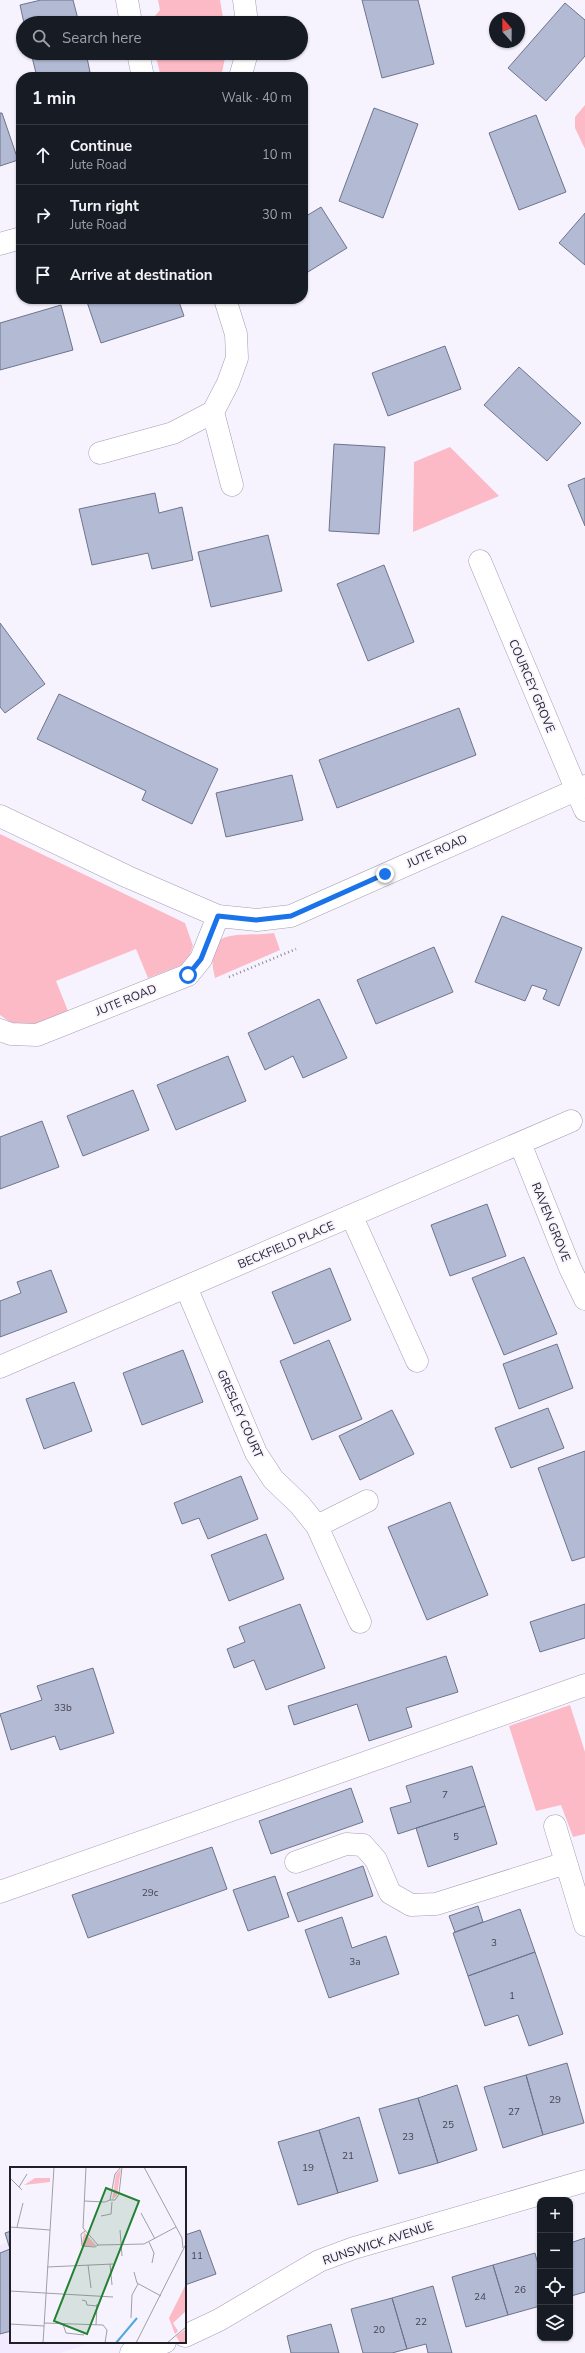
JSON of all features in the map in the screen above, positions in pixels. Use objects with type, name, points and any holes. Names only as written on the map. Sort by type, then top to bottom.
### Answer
[{"type":"street","points":[[127,0],[130,16]]},
{"type":"street","points":[[244,0],[246,16]]},
{"type":"street","points":[[139,60],[142,72]]},
{"type":"street","points":[[241,72],[244,60]]},
{"type":"street","points":[[0,244],[16,239]]},
{"type":"street","points":[[100,453],[173,433],[213,412],[228,383],[237,358],[236,334],[227,304]]},
{"type":"street","points":[[213,412],[232,485]]},
{"type":"street","name":"COURCEY GROVE","points":[[480,561],[580,788],[585,810]]},
{"type":"street","name":"JUTE ROAD","points":[[0,816],[128,877],[218,916],[256,920],[291,916],[580,788]]},
{"type":"street","name":"JUTE ROAD","points":[[0,1030],[11,1034],[37,1035],[188,975],[201,959],[218,916]]},
{"type":"street","name":"BECKFIELD PLACE","points":[[0,1367],[352,1217],[571,1121]]},
{"type":"street","name":"RAVEN GROVE","points":[[520,1143],[570,1268],[585,1299]]},
{"type":"street","points":[[352,1217],[417,1361]]},
{"type":"street","name":"GRESLEY COURT","points":[[186,1287],[256,1454],[273,1480],[300,1505],[317,1526],[360,1622]]},
{"type":"street","points":[[317,1526],[367,1501]]},
{"type":"street","points":[[0,1892],[585,1685]]},
{"type":"street","points":[[554,1826],[585,1925]]},
{"type":"street","points":[[296,1862],[346,1844],[363,1845],[376,1860],[390,1893],[411,1905],[436,1904],[566,1863]]},
{"type":"street","name":"RUNSWICK AVENUE","points":[[186,2336],[219,2320],[319,2261],[585,2181]]},
{"type":"street","points":[[131,2353],[160,2347]]},
{"type":"path","points":[[188,975],[210,985],[302,947]]},
{"type":"shaded area","points":[[158,0],[220,0],[223,16],[155,16],[160,10]]},
{"type":"shaded area","points":[[157,60],[225,60],[222,72],[160,72]]},
{"type":"shaded area","points":[[585,105],[585,149],[575,128],[575,117]]},
{"type":"shaded area","points":[[450,447],[499,496],[413,532],[414,462]]},
{"type":"shaded area","points":[[0,834],[185,923],[193,946],[187,963],[148,978],[136,949],[56,981],[68,1011],[44,1022],[24,1027],[7,1020],[0,1015]]},
{"type":"shaded area","points":[[274,933],[280,950],[215,978],[212,961],[214,949],[218,941],[226,937],[236,935]]},
{"type":"shaded area","points":[[570,1705],[585,1752],[585,1834],[573,1837],[561,1805],[536,1811],[509,1726]]},
{"type":"shaded area","points":[[10,2241],[10,2343],[91,2343],[61,2353],[0,2353],[0,2245]]},
{"type":"building","points":[[41,0],[73,0],[77,16],[22,16],[20,5]]},
{"type":"building","points":[[362,0],[418,0],[434,64],[382,78]]},
{"type":"building","points":[[565,3],[585,20],[585,56],[546,101],[508,68]]},
{"type":"building","points":[[33,60],[87,60],[90,72],[36,72]]},
{"type":"building","points":[[374,108],[418,124],[383,218],[339,201]]},
{"type":"building","points":[[0,113],[2,113],[16,154],[16,161],[0,166]]},
{"type":"building","points":[[536,115],[566,192],[519,210],[489,133]]},
{"type":"building","points":[[321,207],[347,248],[308,272],[308,215]]},
{"type":"building","points":[[585,213],[585,265],[559,243]]},
{"type":"building","points":[[88,304],[180,304],[184,316],[101,343]]},
{"type":"building","points":[[61,305],[73,350],[0,370],[0,323]]},
{"type":"building","points":[[445,346],[461,389],[388,416],[372,373]]},
{"type":"building","points":[[519,367],[581,423],[547,461],[484,405]]},
{"type":"building","points":[[334,444],[385,447],[379,534],[329,531]]},
{"type":"building","points":[[585,478],[585,526],[568,485]]},
{"type":"building","points":[[155,493],[159,513],[182,507],[193,560],[152,569],[148,553],[92,565],[79,509]]},
{"type":"building","points":[[268,535],[282,591],[211,607],[198,552]]},
{"type":"building","points":[[384,565],[414,642],[368,661],[337,584]]},
{"type":"building","points":[[0,623],[45,684],[5,713],[0,707]]},
{"type":"building","points":[[59,694],[218,769],[192,824],[142,800],[146,791],[37,739]]},
{"type":"building","points":[[459,708],[476,755],[337,808],[319,760]]},
{"type":"building","points":[[292,775],[303,820],[226,837],[216,793]]},
{"type":"building","points":[[502,916],[582,948],[559,1006],[543,999],[547,990],[532,985],[525,1001],[475,982]]},
{"type":"building","points":[[434,947],[453,992],[376,1024],[357,980]]},
{"type":"building","points":[[319,999],[347,1058],[303,1078],[293,1056],[265,1070],[248,1033]]},
{"type":"building","points":[[228,1056],[246,1101],[176,1130],[157,1085]]},
{"type":"building","points":[[133,1090],[149,1130],[83,1156],[67,1116]]},
{"type":"building","points":[[42,1121],[59,1167],[0,1189],[0,1137]]},
{"type":"building","points":[[487,1204],[506,1256],[450,1276],[431,1225]]},
{"type":"building","points":[[524,1257],[557,1334],[504,1355],[472,1278]]},
{"type":"building","points":[[330,1268],[351,1320],[294,1344],[272,1292]]},
{"type":"building","points":[[51,1270],[67,1312],[0,1337],[0,1301],[21,1293],[17,1282]]},
{"type":"building","points":[[329,1340],[362,1419],[312,1440],[280,1361]]},
{"type":"building","points":[[557,1344],[573,1388],[519,1409],[503,1364]]},
{"type":"building","points":[[183,1350],[203,1402],[142,1425],[123,1373]]},
{"type":"building","points":[[74,1382],[92,1431],[44,1449],[26,1399]]},
{"type":"building","points":[[548,1408],[564,1448],[511,1468],[495,1428]]},
{"type":"building","points":[[392,1410],[414,1454],[360,1480],[339,1436]]},
{"type":"building","points":[[585,1451],[585,1557],[572,1561],[538,1468]]},
{"type":"building","points":[[241,1476],[258,1519],[208,1539],[199,1518],[182,1524],[174,1503]]},
{"type":"building","points":[[450,1502],[488,1595],[427,1620],[388,1527]]},
{"type":"building","points":[[266,1534],[284,1579],[229,1601],[211,1555]]},
{"type":"building","points":[[300,1604],[325,1668],[266,1690],[254,1660],[234,1668],[227,1649],[245,1642],[239,1627]]},
{"type":"building","points":[[585,1604],[585,1638],[540,1652],[530,1622]]},
{"type":"building","points":[[446,1656],[458,1692],[406,1708],[412,1727],[369,1741],[357,1704],[294,1725],[288,1706]]},
{"type":"building","points":[[93,1668],[114,1733],[60,1750],[55,1736],[11,1750],[0,1714],[42,1700],[37,1686]]},
{"type":"building","points":[[472,1766],[485,1806],[398,1834],[390,1808],[411,1802],[406,1786]]},
{"type":"building","points":[[351,1788],[363,1822],[271,1854],[259,1821]]},
{"type":"building","points":[[485,1806],[497,1844],[428,1867],[416,1828]]},
{"type":"building","points":[[212,1847],[227,1889],[88,1938],[72,1895]]},
{"type":"building","points":[[363,1866],[373,1896],[298,1922],[287,1893]]},
{"type":"building","points":[[275,1876],[289,1917],[248,1931],[233,1890]]},
{"type":"building","points":[[478,1906],[483,1922],[455,1932],[449,1916]]},
{"type":"building","points":[[520,1909],[535,1952],[468,1976],[453,1933]]},
{"type":"building","points":[[342,1917],[352,1948],[386,1936],[399,1974],[329,1998],[305,1930]]},
{"type":"building","points":[[535,1952],[563,2034],[529,2046],[518,2015],[485,2026],[468,1976]]},
{"type":"building","points":[[567,2063],[584,2123],[543,2135],[526,2075]]},
{"type":"building","points":[[526,2075],[543,2135],[503,2148],[484,2087]]},
{"type":"building","points":[[457,2085],[477,2150],[438,2163],[418,2098]]},
{"type":"building","points":[[418,2098],[438,2163],[399,2174],[379,2109]]},
{"type":"building","points":[[359,2117],[378,2181],[338,2193],[319,2130]]},
{"type":"building","points":[[319,2130],[338,2193],[298,2205],[278,2142]]},
{"type":"building","points":[[200,2230],[216,2274],[186,2285],[186,2235]]},
{"type":"building","points":[[10,2231],[10,2249],[5,2233]]},
{"type":"building","points":[[585,2238],[585,2292],[573,2295],[573,2269],[573,2242]]},
{"type":"building","points":[[10,2249],[10,2331],[0,2334],[0,2253]]},
{"type":"building","points":[[535,2253],[537,2261],[537,2307],[508,2315],[493,2265]]},
{"type":"building","points":[[493,2265],[508,2315],[466,2327],[452,2277]]},
{"type":"building","points":[[433,2286],[452,2353],[428,2353],[426,2344],[407,2349],[392,2298]]},
{"type":"building","points":[[392,2298],[407,2349],[392,2353],[363,2353],[351,2309]]},
{"type":"building","points":[[331,2324],[339,2353],[291,2353],[287,2336]]},
{"type":"route","points":[[188,975],[201,959],[218,916],[256,920],[291,916],[385,874]]}]
